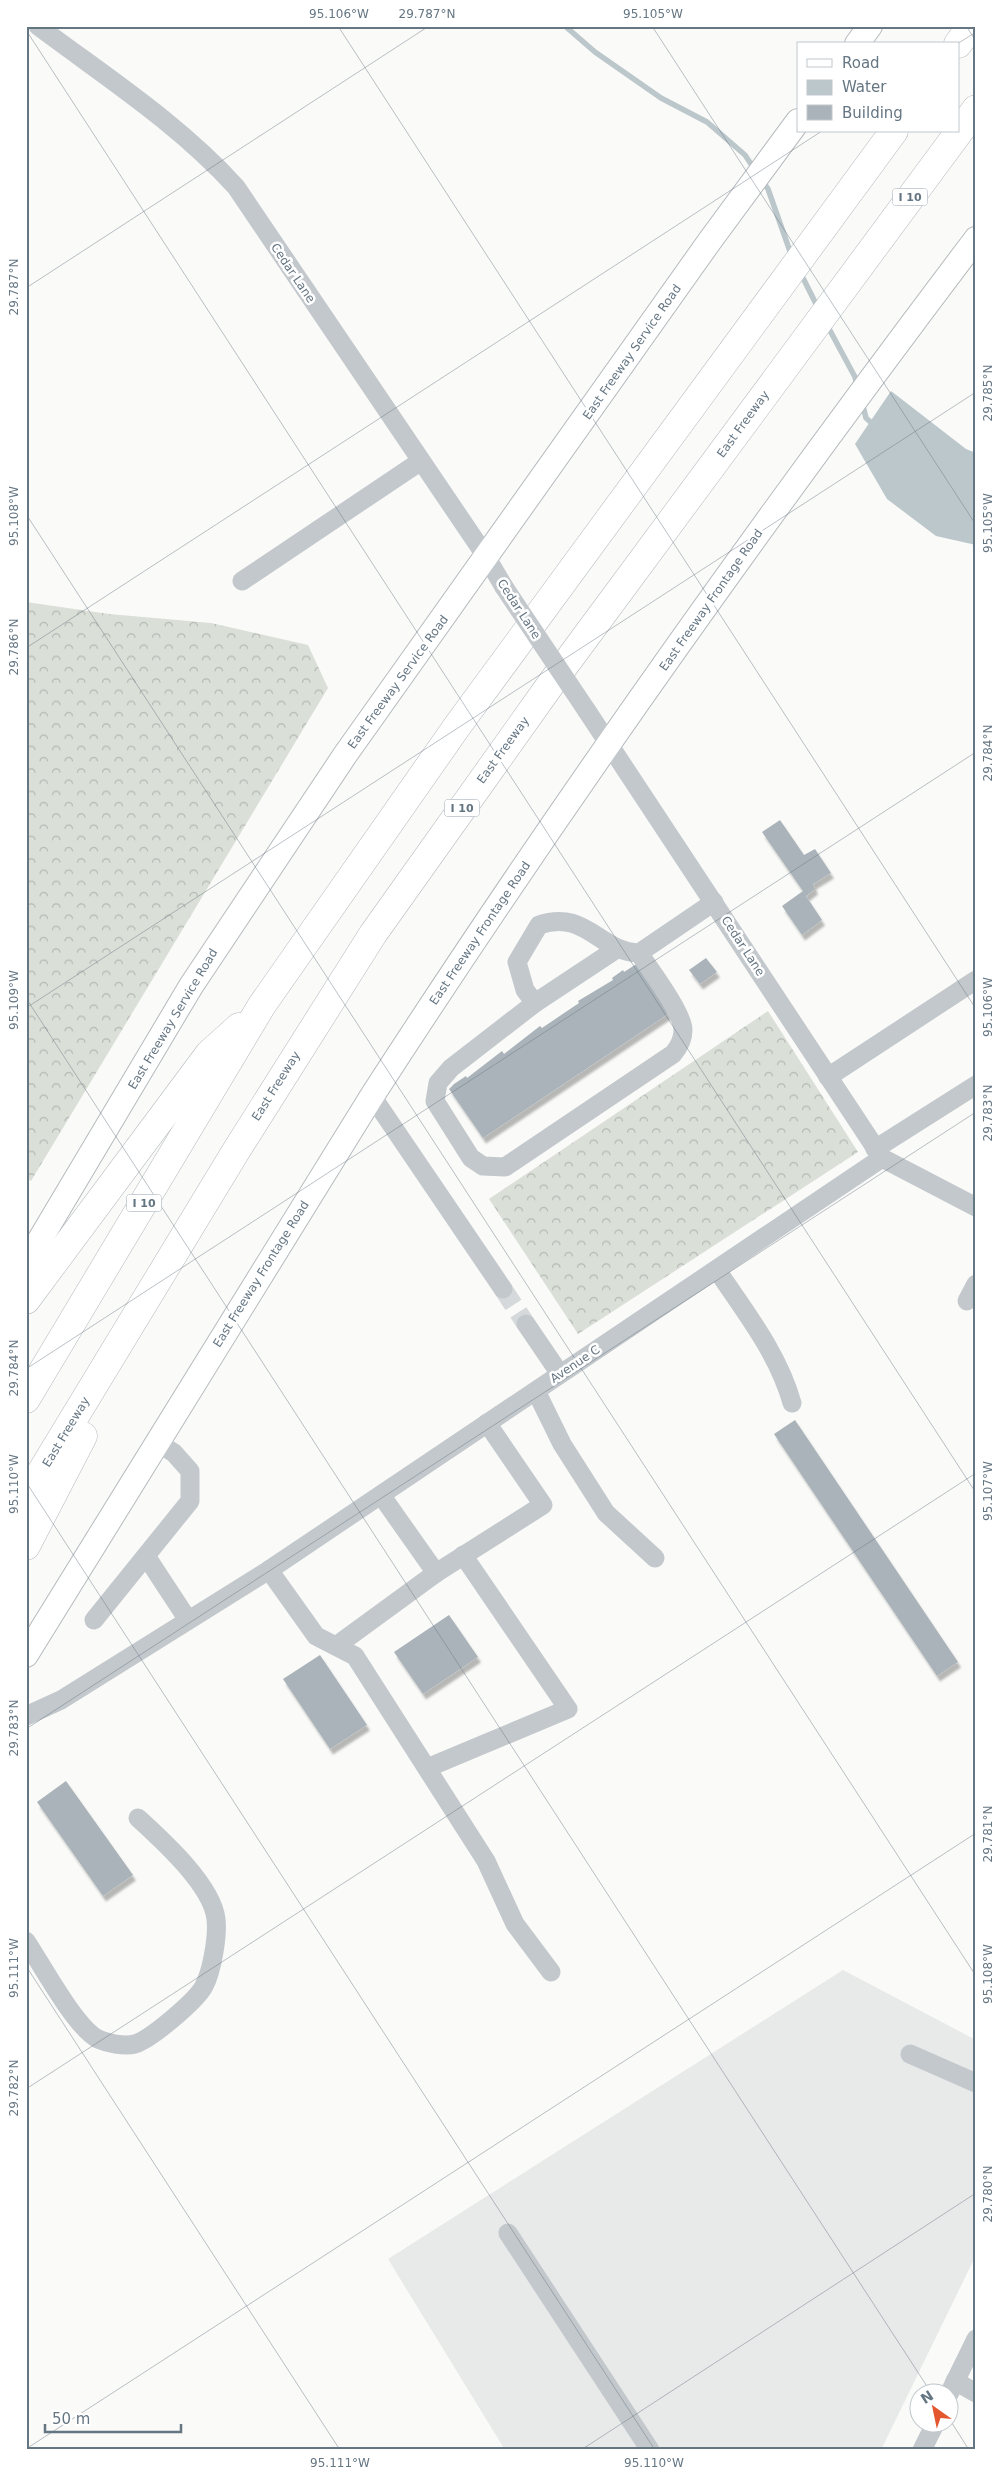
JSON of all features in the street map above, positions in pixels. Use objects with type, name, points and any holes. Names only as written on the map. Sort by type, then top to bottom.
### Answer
[{"type":"highway","points":[[959,42],[971,26]]},
{"type":"highway","name":"East Freeway","points":[[960,130],[976,109]]},
{"type":"highway","name":"I 10","points":[[26,1399],[262,1005],[458,725],[893,132]]},
{"type":"highway","name":"East Freeway","points":[[26,1497],[306,1038],[374,934],[547,689],[780,371],[959,132]]},
{"type":"highway","points":[[26,1300],[209,1054],[262,1005]]},
{"type":"highway","points":[[26,1546],[169,1262]]},
{"type":"main road","points":[[858,42],[870,26]]},
{"type":"main road","name":"East Freeway Service Road","points":[[26,1263],[190,986],[345,755],[487,558],[709,242],[796,124]]},
{"type":"main road","name":"East Freeway Frontage Road","points":[[26,1656],[157,1442],[424,1015],[609,744],[824,442],[976,240]]},
{"type":"street","name":"Cedar Lane","points":[[38,26],[177,131],[214,162],[236,187],[487,558],[504,588],[714,902],[878,1154],[976,1207]]},
{"type":"street","points":[[242,581],[422,461]]},
{"type":"street","points":[[535,1003],[525,990],[517,962],[539,925],[555,919],[578,924],[626,953],[639,953],[714,902]]},
{"type":"street","points":[[618,948],[535,1003],[451,1068],[438,1083],[435,1101],[471,1158],[484,1166],[505,1167],[673,1054],[680,1045],[683,1028],[675,1008],[639,953]]},
{"type":"street","points":[[828,1078],[976,980]]},
{"type":"street","name":"Avenue C","points":[[26,1716],[61,1700],[269,1570],[716,1270],[976,1085]]},
{"type":"street","points":[[372,1096],[503,1289]]},
{"type":"street","points":[[716,1270],[768,1347],[785,1380],[792,1403]]},
{"type":"street","points":[[526,1324],[560,1374]]},
{"type":"street","points":[[536,1391],[562,1444],[606,1513],[655,1558]]},
{"type":"street","points":[[336,1646],[436,1572],[543,1505],[487,1424]]},
{"type":"street","points":[[94,1620],[190,1501],[190,1471],[174,1453],[157,1442]]},
{"type":"street","points":[[381,1495],[436,1572]]},
{"type":"street","points":[[427,1768],[568,1709],[463,1555]]},
{"type":"street","points":[[146,1556],[188,1620]]},
{"type":"street","points":[[269,1570],[316,1636],[355,1656],[486,1861],[515,1924],[551,1972]]},
{"type":"street","points":[[26,1942],[78,2023],[97,2038],[118,2045],[135,2044],[186,2008],[204,1986],[215,1945],[216,1919],[211,1901],[182,1861],[138,1818]]},
{"type":"street","points":[[910,2054],[976,2083]]},
{"type":"street","points":[[508,2233],[650,2450]]},
{"type":"street","points":[[954,2384],[976,2339]]},
{"type":"street","points":[[960,2389],[976,2393]]},
{"type":"street","points":[[922,2450],[930,2434]]},
{"type":"shaded area","points":[[843,1970],[976,2040],[976,2255],[913,2384],[910,2384],[910,2390],[881,2450],[505,2450],[388,2259]]},
{"type":"green space","points":[[26,602],[109,614],[211,623],[308,645],[328,688],[31,1181],[26,1178]]},
{"type":"green space","points":[[768,1011],[858,1152],[578,1334],[489,1199]]},
{"type":"water","points":[[891,391],[966,449],[976,453],[976,545],[936,536],[887,499],[855,444]]},
{"type":"building","points":[[780,820],[804,855],[815,849],[831,873],[813,884],[815,889],[806,896],[822,920],[802,935],[782,906],[803,891],[762,832]]},
{"type":"building","points":[[706,958],[717,972],[700,984],[689,970]]},
{"type":"building","points":[[638,963],[671,1012],[483,1138],[449,1089],[466,1076],[467,1078],[502,1051],[504,1054],[540,1026],[542,1028],[579,1003],[578,1001],[613,980],[612,978],[623,970],[624,972]]},
{"type":"building","points":[[795,1420],[958,1662],[937,1676],[774,1434]]},
{"type":"building","points":[[449,1615],[478,1657],[423,1694],[394,1652]]},
{"type":"building","points":[[320,1655],[367,1725],[330,1749],[283,1679]]},
{"type":"building","points":[[66,1781],[133,1875],[103,1896],[37,1802]]},
{"type":"waterway","points":[[565,26],[595,52],[661,98],[707,122],[745,155],[755,170]]},
{"type":"waterway","points":[[762,180],[768,189],[792,257]]},
{"type":"waterway","points":[[800,272],[818,308]]},
{"type":"waterway","points":[[827,325],[855,377],[857,386]]},
{"type":"waterway","points":[[862,402],[866,418],[875,426]]},
{"type":"tunnel","points":[[503,1289],[526,1324]]}]
